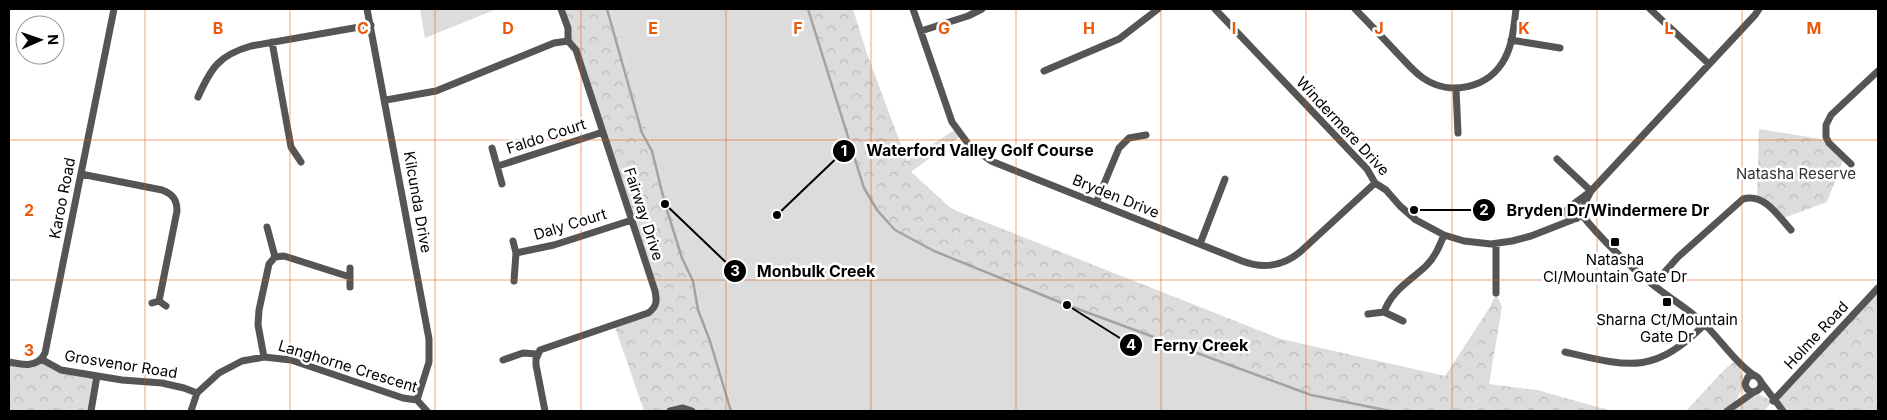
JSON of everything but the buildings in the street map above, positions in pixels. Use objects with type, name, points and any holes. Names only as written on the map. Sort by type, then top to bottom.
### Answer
[{"type":"street","name":"Karoo Road","points":[[41,359],[47,347],[114,9]]},
{"type":"street","name":"Kilcunda Drive","points":[[367,9],[386,100],[429,339],[429,358],[417,400]]},
{"type":"street","name":"Fairway Drive","points":[[503,360],[523,353],[537,354],[544,348],[648,313],[655,307],[655,291],[576,50],[568,41],[568,28],[561,9]]},
{"type":"street","name":"Bryden Drive","points":[[913,9],[948,116],[969,145],[991,161],[1252,264],[1263,266],[1283,263],[1300,252],[1375,183]]},
{"type":"street","points":[[921,31],[968,16],[982,9]]},
{"type":"street","points":[[1044,71],[1119,39],[1158,9]]},
{"type":"street","name":"Windermere Drive","points":[[1215,9],[1367,170],[1375,183],[1386,190],[1416,220],[1444,235],[1471,242],[1496,244],[1524,239],[1573,220]]},
{"type":"street","points":[[1355,9],[1421,77],[1439,85],[1456,89],[1479,83],[1493,74],[1505,58],[1511,40],[1516,9]]},
{"type":"street","points":[[1650,9],[1709,64]]},
{"type":"street","name":"Windermere Drive","points":[[1552,227],[1569,208],[1592,191],[1759,9]]},
{"type":"street","points":[[198,97],[211,70],[226,57],[244,48],[371,25]]},
{"type":"street","points":[[1511,40],[1560,48]]},
{"type":"street","points":[[386,100],[436,91],[554,43],[568,41]]},
{"type":"street","points":[[272,42],[291,148],[301,162]]},
{"type":"street","points":[[1851,164],[1829,143],[1826,137],[1826,125],[1831,115],[1878,71]]},
{"type":"street","points":[[1456,89],[1458,133]]},
{"type":"street","name":"Faldo Court","points":[[498,166],[603,132]]},
{"type":"street","points":[[1096,203],[1119,148],[1129,138],[1146,135]]},
{"type":"street","name":"Faldo Court","points":[[492,148],[502,184]]},
{"type":"street","points":[[1557,159],[1592,191]]},
{"type":"street","points":[[81,174],[162,190],[174,197],[177,211],[163,304],[152,303]]},
{"type":"street","points":[[1200,244],[1225,179]]},
{"type":"street","name":"Windermere Drive","points":[[1581,213],[1592,191]]},
{"type":"street","points":[[1653,285],[1678,256],[1743,199],[1754,197],[1764,201],[1792,230]]},
{"type":"street","points":[[1595,232],[1568,217],[1569,208],[1578,206],[1595,232],[1653,285],[1705,324],[1737,359],[1754,375],[1759,377],[1774,401],[1783,411]]},
{"type":"street","points":[[1573,220],[1579,218],[1581,213]]},
{"type":"street","name":"Daly Court","points":[[516,253],[554,245],[632,220]]},
{"type":"street","points":[[267,227],[275,257]]},
{"type":"street","points":[[1384,312],[1396,291],[1432,260],[1444,235]]},
{"type":"street","name":"Daly Court","points":[[513,242],[516,253],[514,281]]},
{"type":"street","points":[[1496,244],[1496,293]]},
{"type":"street","points":[[275,257],[288,257],[350,277]]},
{"type":"street","points":[[264,357],[258,316],[267,270],[275,257]]},
{"type":"street","points":[[350,268],[350,287]]},
{"type":"street","name":"Holme Road","points":[[1774,401],[1878,288]]},
{"type":"street","points":[[1368,314],[1384,312],[1403,321]]},
{"type":"street","points":[[1566,352],[1621,364],[1643,363],[1660,358],[1676,350],[1685,344],[1705,324]]},
{"type":"street","points":[[537,354],[536,365],[545,411]]},
{"type":"street","name":"Langhorne Crescent","points":[[191,411],[197,393],[219,373],[242,361],[264,357],[291,360],[402,398],[417,400],[427,411]]},
{"type":"street","points":[[9,362],[26,365],[41,359]]},
{"type":"street","name":"Grosvenor Road","points":[[41,359],[61,370],[162,383],[197,393]]},
{"type":"street","points":[[1737,359],[1747,389],[1774,401]]},
{"type":"street","points":[[1734,405],[1748,377],[1754,375]]},
{"type":"street","points":[[90,411],[97,376]]},
{"type":"street","points":[[1727,411],[1761,387],[1761,382]]},
{"type":"street","points":[[670,411],[684,408],[692,411]]},
{"type":"green space","points":[[420,9],[497,9],[425,38]]},
{"type":"green space","points":[[561,9],[610,9],[733,411],[644,411],[614,324],[648,313],[656,304]]},
{"type":"green space","points":[[610,9],[809,9],[864,188],[877,210],[895,230],[1067,305],[1311,395],[1390,411],[733,411]]},
{"type":"green space","points":[[809,9],[853,9],[866,51],[907,161],[956,129],[960,136],[911,172],[952,209],[1281,339],[1445,376],[1490,307],[1496,293],[1502,307],[1489,384],[1537,390],[1612,411],[1390,411],[1311,395],[1067,305],[934,251],[895,229],[877,210],[864,188]]},
{"type":"green space","name":"Natasha Reserve","points":[[1759,129],[1827,140],[1844,158],[1827,202],[1781,219],[1757,198]]},
{"type":"green space","points":[[1878,289],[1878,411],[1783,411],[1777,401]]},
{"type":"green space","points":[[1737,359],[1745,384],[1734,404],[1758,394],[1773,401],[1764,411],[1686,411],[1723,371]]},
{"type":"green space","points":[[9,362],[37,362],[97,376],[91,411],[9,411]]},
{"type":"waterway","points":[[607,9],[642,133],[652,151],[665,204],[682,258],[693,281],[698,310],[710,341],[731,411]]},
{"type":"waterway","points":[[808,9],[864,188],[877,210],[895,230],[934,251],[1067,305],[1311,395],[1390,411]]},
{"type":"place","name":"Monbulk Creek","points":[[665,204]]},
{"type":"place","name":"Bryden Dr/Windermere Dr","points":[[1414,210]]},
{"type":"place","name":"Waterford Valley Golf Course","points":[[777,215]]},
{"type":"place","name":"Natasha Cl/Mountain Gate Dr","points":[[1615,242]]},
{"type":"place","name":"Sharna Ct/Mountain Gate Dr","points":[[1667,302]]},
{"type":"place","name":"Ferny Creek","points":[[1067,305]]}]
